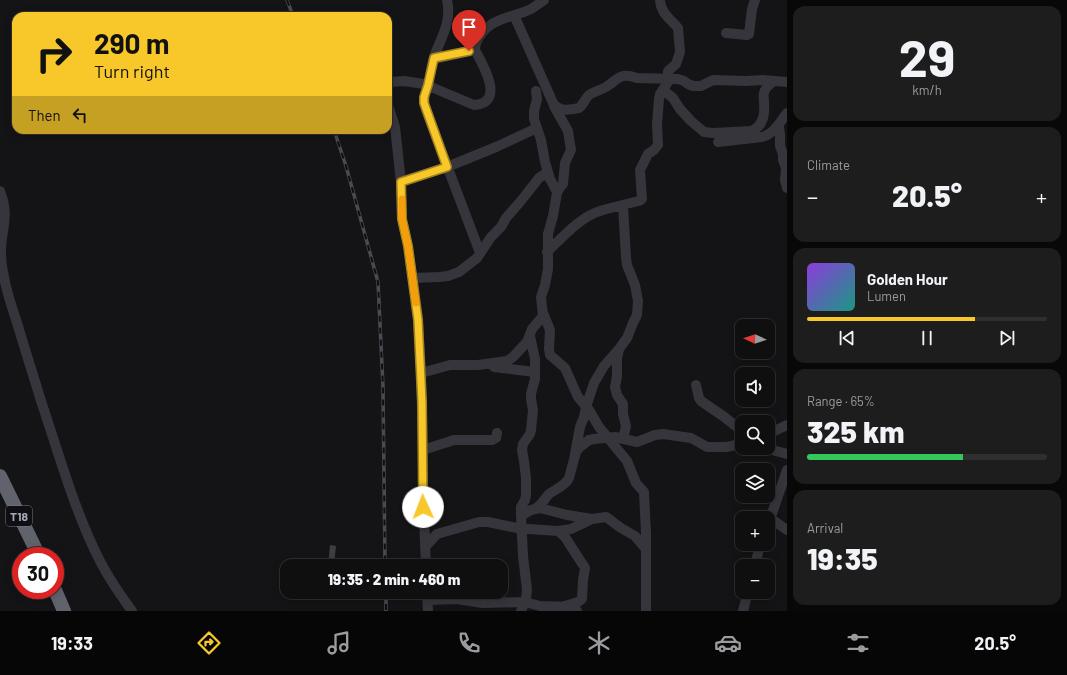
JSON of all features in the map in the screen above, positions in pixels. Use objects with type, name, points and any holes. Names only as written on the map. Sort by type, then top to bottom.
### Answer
[{"type":"highway","name":"T18","points":[[0,476],[35,547]]},
{"type":"highway","points":[[59,599],[64,611]]},
{"type":"street","points":[[447,0],[449,9],[448,21],[434,58],[424,97],[424,103],[480,253]]},
{"type":"street","points":[[392,82],[404,81],[428,85],[474,105],[485,103],[490,94],[490,86],[487,74],[475,50],[477,39],[491,24],[531,9],[544,0]]},
{"type":"street","points":[[547,252],[576,224],[600,211],[642,199],[640,170],[648,154],[658,145],[657,124],[659,99],[668,82],[668,71],[676,64],[680,52],[678,28],[664,14],[661,8],[660,0]]},
{"type":"street","points":[[726,33],[749,34],[754,0]]},
{"type":"street","points":[[514,15],[554,106],[568,131],[571,149],[565,163],[563,184],[557,192],[548,234],[547,275],[541,297],[543,313],[550,333],[550,355],[565,368],[578,397],[586,406],[599,427],[627,461],[636,483],[644,492],[646,533],[646,611]]},
{"type":"street","points":[[434,58],[475,50]]},
{"type":"street","points":[[554,106],[565,110],[580,108],[588,96],[622,76],[683,80],[693,86],[700,86],[713,80],[787,82]]},
{"type":"street","points":[[663,90],[673,98],[680,109],[703,132],[713,133],[751,131],[756,129],[763,120],[765,113],[764,93],[766,88],[774,81]]},
{"type":"street","points":[[536,91],[537,99],[534,116],[551,183],[557,192]]},
{"type":"street","points":[[718,142],[767,136],[787,113]]},
{"type":"street","points":[[392,118],[395,127],[401,182],[402,219],[408,246],[418,320],[423,450],[422,495],[426,559]]},
{"type":"street","points":[[779,124],[780,146],[786,168],[785,180],[787,188]]},
{"type":"street","points":[[401,182],[447,167],[537,128]]},
{"type":"street","points":[[413,278],[438,277],[456,274],[473,261],[491,237],[501,228],[506,218],[539,178],[548,172]]},
{"type":"street","points":[[0,190],[5,216],[1,250],[4,278],[32,374],[75,502],[89,537],[105,569],[132,611]]},
{"type":"street","points":[[521,516],[541,505],[548,495],[569,480],[580,427],[594,383],[604,366],[628,338],[631,327],[637,315],[638,306],[635,284],[627,265],[623,205]]},
{"type":"street","points":[[421,373],[450,366],[478,365],[507,361],[524,346],[532,329],[543,316],[543,313]]},
{"type":"street","points":[[523,606],[527,590],[523,556],[521,516],[521,507],[526,495],[526,478],[522,450],[523,444],[531,430],[533,410],[531,394],[535,379],[535,359],[530,336]]},
{"type":"street","points":[[619,349],[617,359],[617,376],[614,387],[623,404],[623,414],[626,426],[623,439]]},
{"type":"street","points":[[478,365],[534,372]]},
{"type":"street","points":[[696,385],[699,398],[735,425]]},
{"type":"street","points":[[775,431],[787,425]]},
{"type":"street","points":[[423,450],[454,440],[492,440],[496,438],[497,433]]},
{"type":"street","points":[[575,454],[577,450],[589,440],[615,437],[637,442],[655,435],[663,434],[691,438],[707,447],[735,445]]},
{"type":"street","points":[[775,451],[787,454]]},
{"type":"street","points":[[773,511],[787,470]]},
{"type":"street","points":[[536,508],[592,519]]},
{"type":"street","points":[[425,547],[437,534],[478,522],[488,522],[522,529],[558,531],[571,529],[592,519],[603,517],[609,519],[635,536],[646,549]]},
{"type":"street","points":[[775,524],[787,530]]},
{"type":"street","points":[[558,531],[565,538],[585,568],[582,598],[578,602],[565,606]]},
{"type":"street","points":[[427,599],[428,611]]},
{"type":"street","points":[[457,599],[523,606],[565,606],[572,607],[577,611]]},
{"type":"street","points":[[744,611],[747,599]]},
{"type":"building","points":[[330,545],[336,546],[335,559],[329,559]]},
{"type":"railway","points":[[287,0],[292,12]]},
{"type":"railway","points":[[335,134],[346,166],[378,282],[383,387],[385,559]]},
{"type":"railway","points":[[386,599],[386,611]]},
{"type":"slow traffic","points":[[402,199],[402,219],[408,246],[416,303]]},
{"type":"route","points":[[423,507],[422,402],[418,320],[408,246],[402,219],[401,182],[447,167],[426,110],[424,97],[434,58],[469,51]]}]
